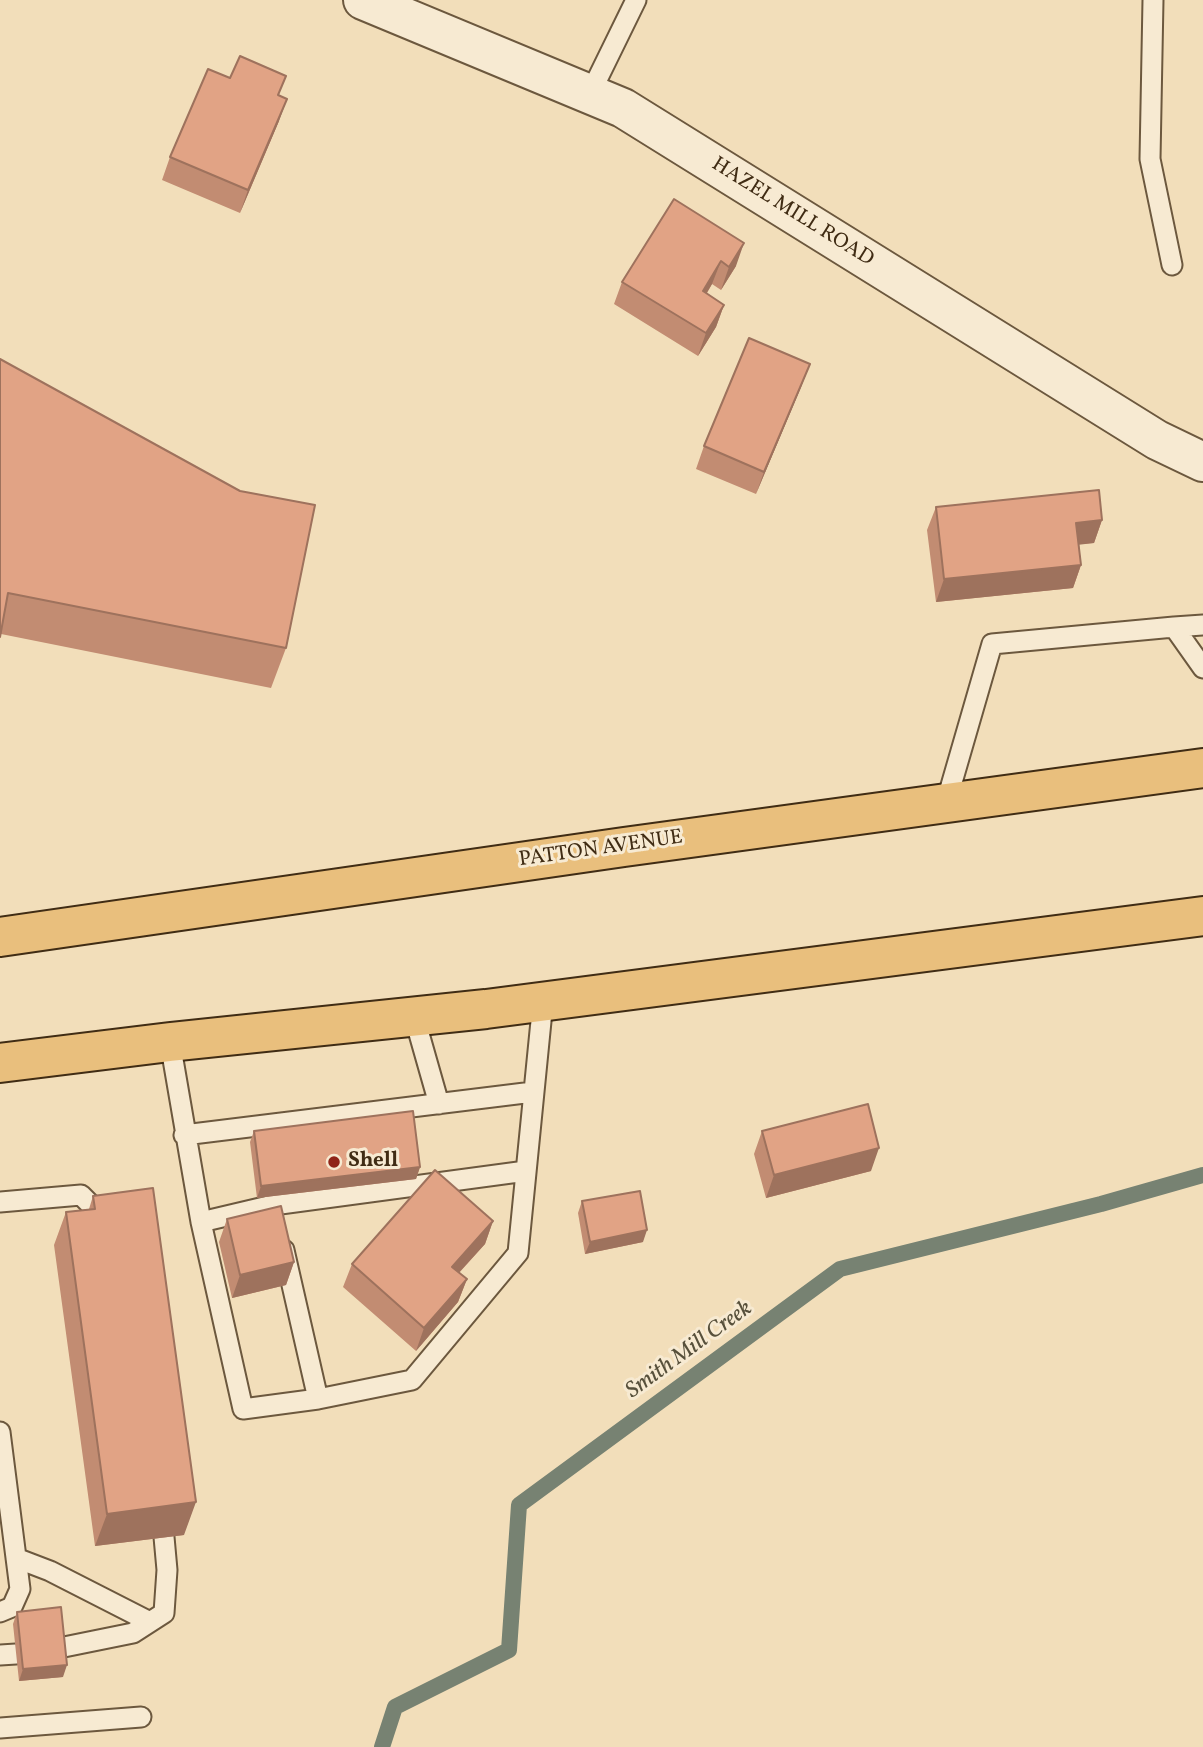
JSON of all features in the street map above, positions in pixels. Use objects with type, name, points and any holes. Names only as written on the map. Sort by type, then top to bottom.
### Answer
[{"type":"main road","name":"PATTON AVENUE","points":[[0,937],[340,887],[1203,768]]},
{"type":"main road","points":[[0,1063],[543,1001],[1203,916]]},
{"type":"street","name":"HAZEL MILL ROAD","points":[[363,0],[623,108],[1157,440],[1203,462]]},
{"type":"lane","points":[[590,94],[636,0]]},
{"type":"lane","points":[[1153,0],[1150,159],[1172,265]]},
{"type":"lane","points":[[946,803],[992,644],[1203,625]]},
{"type":"lane","points":[[1174,627],[1203,667]]},
{"type":"lane","points":[[170,1042],[184,1136],[201,1222],[243,1409],[318,1399],[412,1380],[518,1253],[543,1001]]},
{"type":"lane","points":[[414,1016],[439,1104]]},
{"type":"lane","points":[[184,1136],[533,1092]]},
{"type":"lane","points":[[201,1222],[276,1218],[526,1171]]},
{"type":"lane","points":[[0,1202],[81,1195],[112,1225]]},
{"type":"lane","points":[[276,1218],[318,1399]]},
{"type":"lane","points":[[0,1432],[20,1589],[12,1607],[0,1612]]},
{"type":"lane","points":[[59,1648],[134,1633],[164,1613],[167,1570],[164,1537]]},
{"type":"lane","points":[[16,1558],[150,1622]]},
{"type":"lane","points":[[0,1728],[141,1717]]},
{"type":"building","points":[[240,56],[286,76],[278,95],[287,99],[248,190],[170,157],[208,69],[230,78]]},
{"type":"building","points":[[674,199],[744,243],[729,267],[721,261],[703,291],[724,305],[706,333],[622,282]]},
{"type":"building","points":[[749,338],[810,364],[764,472],[704,446]]},
{"type":"building","points":[[0,359],[240,491],[315,505],[286,648],[8,593],[0,637]]},
{"type":"building","points":[[1099,490],[1102,520],[1076,523],[1081,565],[944,579],[936,507]]},
{"type":"building","points":[[868,1104],[879,1148],[774,1175],[762,1131]]},
{"type":"building","points":[[413,1111],[420,1167],[261,1186],[254,1131]]},
{"type":"building","points":[[435,1170],[493,1221],[452,1267],[467,1279],[424,1328],[352,1264]]},
{"type":"building","points":[[153,1188],[196,1502],[107,1514],[66,1212],[95,1209],[93,1196]]},
{"type":"building","points":[[640,1191],[647,1230],[590,1242],[582,1201]]},
{"type":"building","points":[[281,1206],[294,1262],[240,1275],[227,1219]]},
{"type":"building","points":[[61,1607],[67,1665],[23,1669],[17,1612]]},
{"type":"waterway","name":"Smith Mill Creek","points":[[382,1747],[395,1707],[509,1650],[519,1505],[840,1269],[1101,1204],[1203,1175]]},
{"type":"place","name":"Shell","points":[[334,1162]]}]
